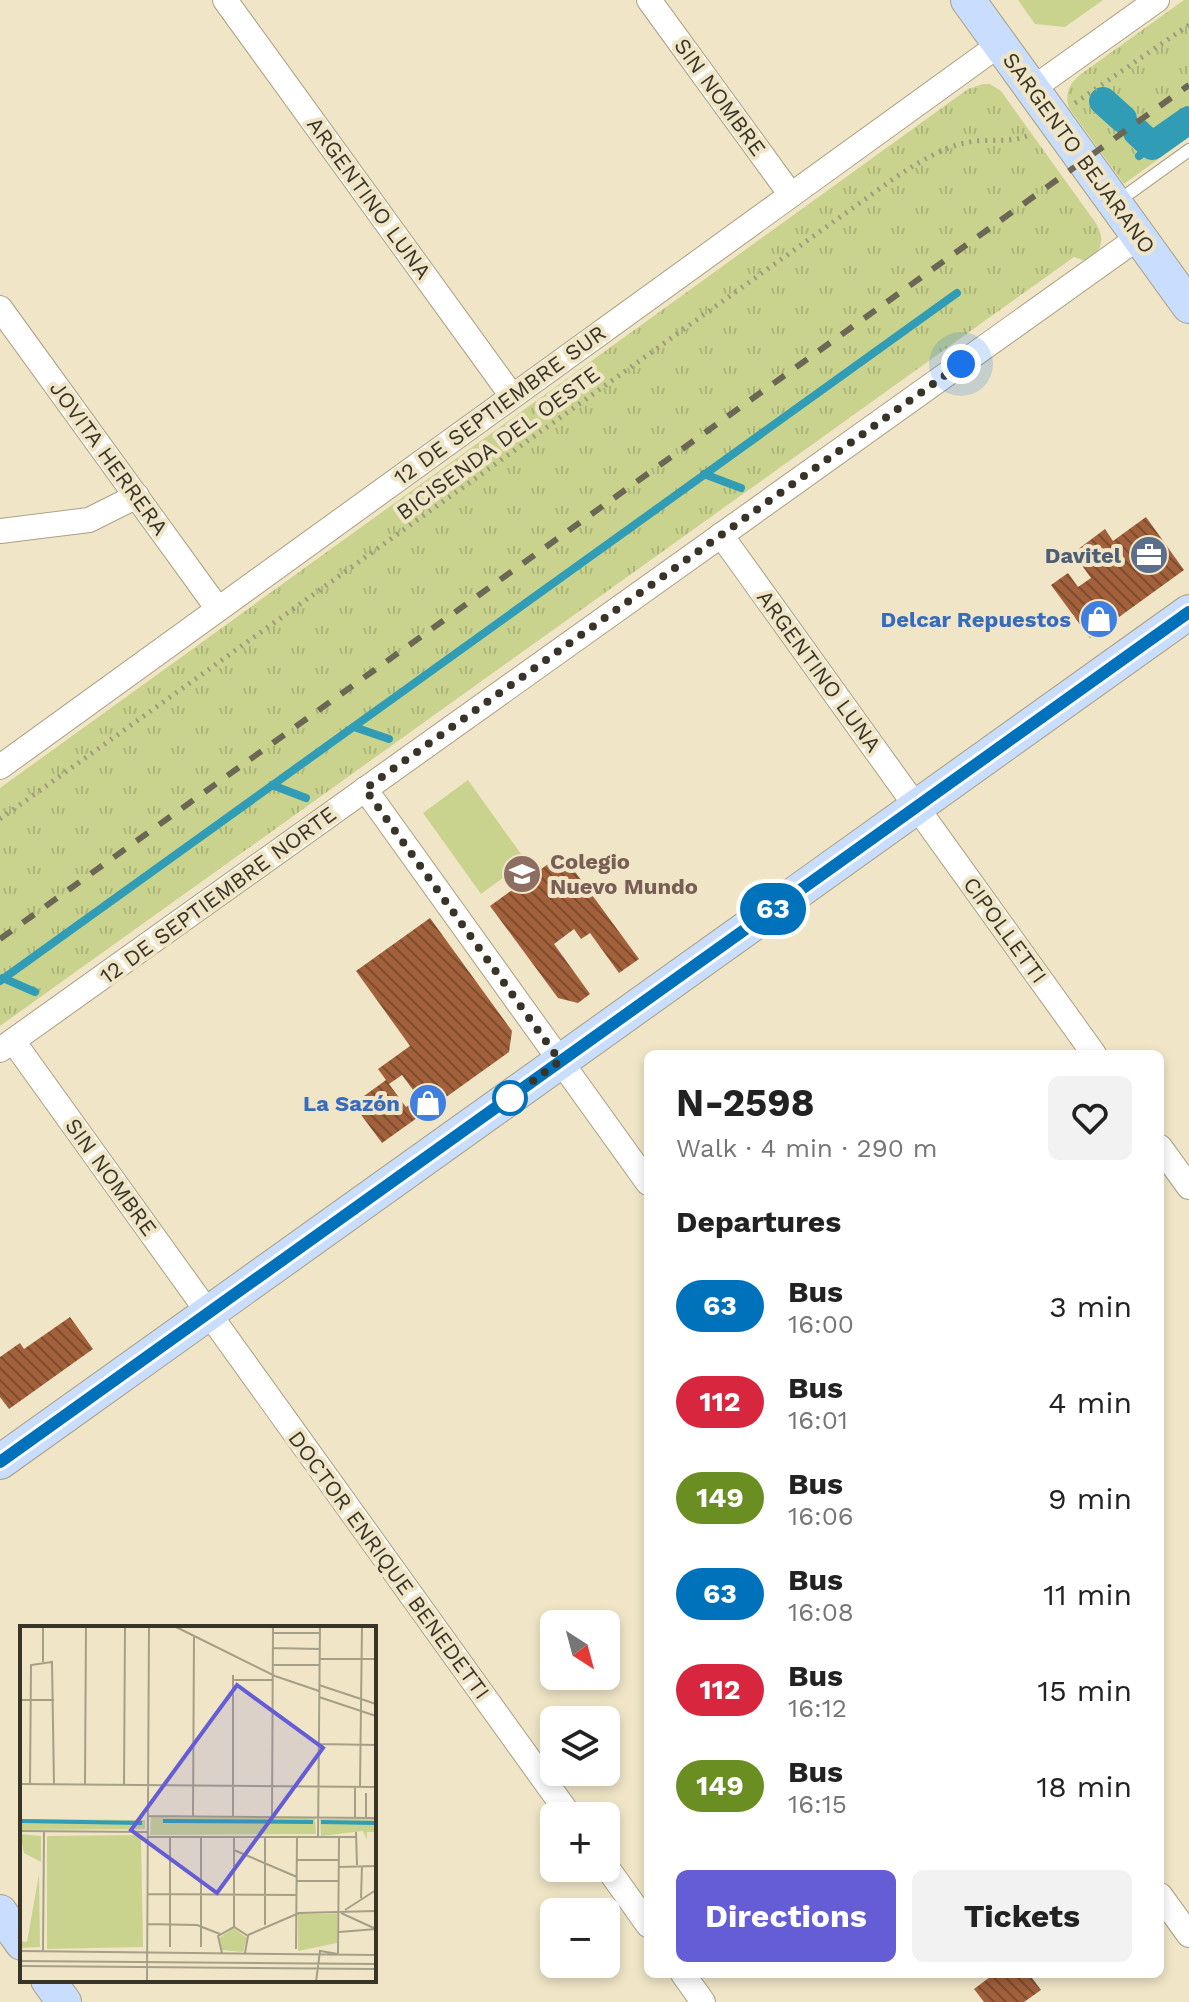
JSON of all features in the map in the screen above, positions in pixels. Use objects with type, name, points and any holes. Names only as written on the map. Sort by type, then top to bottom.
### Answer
[{"type":"main road","name":"SARGENTO BEJARANO","points":[[968,0],[1189,306]]},
{"type":"main road","points":[[0,1462],[1189,612]]},
{"type":"main road","points":[[0,1912],[20,1940]]},
{"type":"main road","points":[[49,1982],[64,2002]]},
{"type":"street","name":"ARGENTINO LUNA","points":[[225,0],[512,396]]},
{"type":"street","name":"SIN NOMBRE","points":[[649,0],[791,195]]},
{"type":"street","points":[[1032,89],[1157,0]]},
{"type":"street","name":"12 DE SEPTIEMBRE SUR","points":[[0,767],[1000,44]]},
{"type":"street","name":"12 DE SEPTIEMBRE NORTE","points":[[6,1046],[1139,237]]},
{"type":"street","name":"JOVITA HERRERA","points":[[0,308],[218,609]]},
{"type":"street","points":[[0,531],[89,520],[137,496]]},
{"type":"street","name":"ARGENTINO LUNA","points":[[721,535],[917,807]]},
{"type":"street","points":[[365,789],[644,1177]]},
{"type":"street","name":"CIPOLLETTI","points":[[917,807],[1091,1050]]},
{"type":"street","name":"SIN NOMBRE","points":[[6,1046],[208,1313]]},
{"type":"street","points":[[1164,1153],[1189,1187]]},
{"type":"street","name":"DOCTOR ENRIQUE BENEDETTI","points":[[208,1313],[560,1802]]},
{"type":"street","points":[[617,1882],[644,1919]]},
{"type":"street","points":[[1164,1901],[1189,1935]]},
{"type":"street","points":[[686,1978],[703,2002]]},
{"type":"lane","points":[[1115,204],[1189,150]]},
{"type":"path","points":[[1069,108],[1189,25]]},
{"type":"path","name":"BICISENDA DEL OESTE","points":[[0,819],[903,172],[953,146],[983,140],[1022,139],[1031,134]]},
{"type":"green space","points":[[1018,0],[1103,0],[1065,27],[1035,24]]},
{"type":"green space","points":[[1184,0],[1189,0],[1189,137],[1124,184],[1069,108],[1069,89],[1081,74]]},
{"type":"green space","points":[[990,84],[1001,91],[1095,222],[1101,234],[1101,244],[1088,262],[1074,257],[0,1026],[0,788],[968,89]]},
{"type":"green space","points":[[468,780],[526,861],[481,894],[423,813]]},
{"type":"building","points":[[1146,517],[1184,570],[1090,638],[1051,585],[1068,573],[1078,587],[1091,578],[1073,553],[1105,529],[1113,541]]},
{"type":"building","points":[[562,854],[639,959],[619,973],[590,933],[581,939],[574,929],[554,944],[590,994],[578,1003],[558,998],[490,906]]},
{"type":"building","points":[[430,918],[512,1031],[509,1052],[382,1143],[353,1104],[386,1080],[378,1069],[410,1046],[356,971]],"holes":[[[402,1075],[419,1098],[406,1107],[389,1084]]]},
{"type":"building","points":[[70,1317],[93,1349],[9,1409],[0,1397],[0,1357],[20,1343],[24,1349]]},
{"type":"building","points":[[989,1978],[1032,1978],[1041,1990],[1024,2002],[984,2002],[974,1989]]},
{"type":"waterway","points":[[1103,101],[1123,119]]},
{"type":"waterway","points":[[1137,132],[1152,146],[1189,120]]},
{"type":"waterway","points":[[1139,156],[1152,146]]},
{"type":"waterway","points":[[0,981],[957,293]]},
{"type":"waterway","points":[[704,474],[741,488]]},
{"type":"waterway","points":[[354,727],[389,739]]},
{"type":"waterway","points":[[272,785],[306,798]]},
{"type":"waterway","points":[[3,978],[35,992]]},
{"type":"railway","points":[[0,939],[1189,85]]},
{"type":"bus line","name":"63","points":[[0,1462],[1189,612]]},
{"type":"place","name":"Davitel","points":[[1149,555]]},
{"type":"place","name":"Delcar Repuestos","points":[[1099,619]]},
{"type":"place","name":"Colegio Nuevo Mundo","points":[[522,874]]},
{"type":"place","name":"La Sazón","points":[[428,1103]]},
{"type":"route","points":[[510,1098],[560,1061],[365,789],[961,364]]}]
